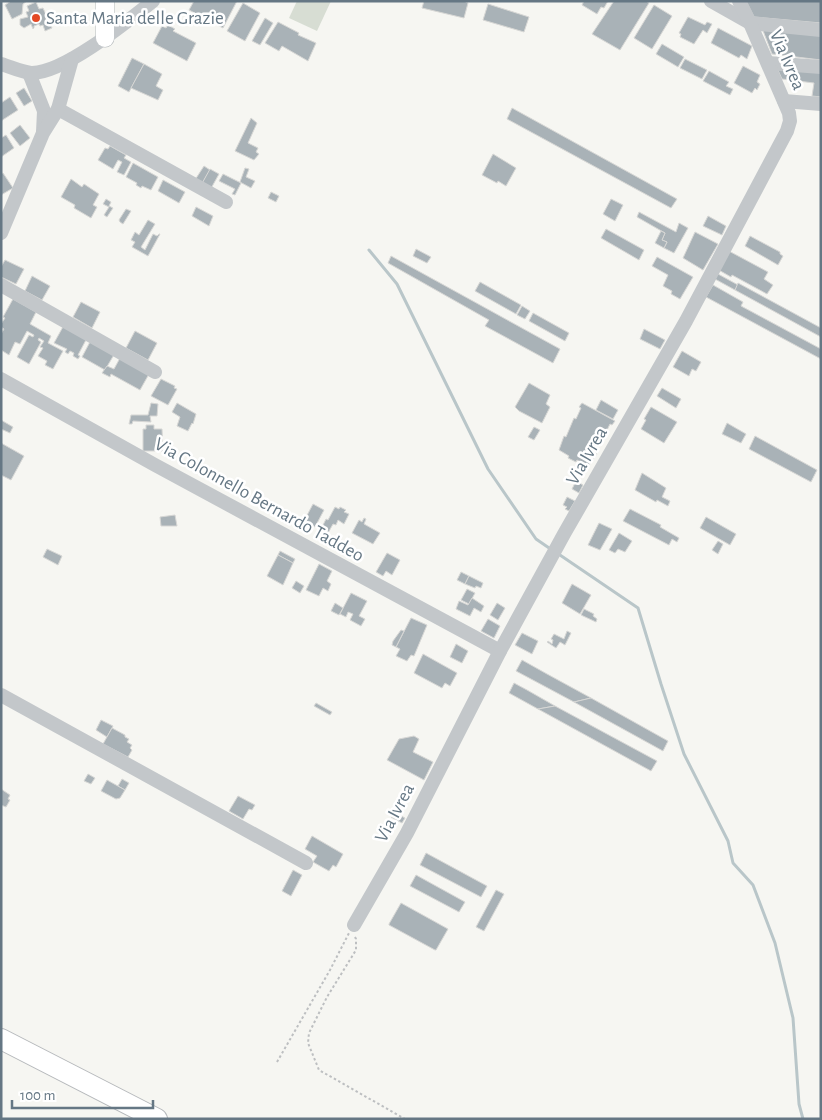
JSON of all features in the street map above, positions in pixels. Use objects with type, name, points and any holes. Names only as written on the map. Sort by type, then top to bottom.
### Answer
[{"type":"highway","points":[[1,1039],[158,1119]]},
{"type":"highway","points":[[1,1050],[138,1119]]},
{"type":"main road","points":[[104,1],[105,38]]},
{"type":"street","points":[[4,68],[30,73],[40,72],[72,59],[105,38],[153,1]]},
{"type":"street","points":[[711,1],[750,23],[821,30]]},
{"type":"street","name":"Via Ivrea","points":[[354,925],[407,833],[500,651],[543,572],[686,321],[787,131],[790,121],[789,113],[739,1]]},
{"type":"street","points":[[1,233],[44,133],[58,109],[72,59]]},
{"type":"street","points":[[768,63],[821,67]]},
{"type":"street","points":[[30,73],[44,112],[44,133]]},
{"type":"street","points":[[784,101],[821,104]]},
{"type":"street","points":[[58,109],[226,202]]},
{"type":"street","points":[[1,285],[155,372]]},
{"type":"street","name":"Via Colonnello Bernardo Taddeo","points":[[1,379],[155,465],[500,651]]},
{"type":"street","points":[[1,695],[306,863]]},
{"type":"path","points":[[277,1062],[330,970],[350,931],[356,938],[356,950],[327,997],[309,1033],[308,1043],[318,1070],[405,1119]]},
{"type":"shaded area","points":[[297,1],[331,1],[317,31],[289,18]]},
{"type":"building","points":[[11,1],[27,1],[23,4],[22,14],[12,19],[5,5]]},
{"type":"building","points":[[194,1],[237,1],[223,28],[189,10]]},
{"type":"building","points":[[424,1],[464,1],[468,3],[464,18],[422,8]]},
{"type":"building","points":[[584,1],[608,1],[597,14],[582,5]]},
{"type":"building","points":[[614,1],[646,1],[649,3],[620,50],[592,34]]},
{"type":"building","points":[[746,1],[821,1],[821,23],[754,17]]},
{"type":"building","name":"Santa Maria delle Grazie","points":[[36,2],[39,9],[43,8],[52,28],[45,31],[43,25],[40,26],[39,24],[34,26],[33,29],[31,24],[24,28],[20,25],[20,19],[28,17],[26,12],[29,11],[27,6]]},
{"type":"building","points":[[243,3],[260,13],[245,41],[227,31]]},
{"type":"building","points":[[488,4],[529,17],[524,32],[483,20]]},
{"type":"building","points":[[654,5],[672,16],[652,49],[634,38]]},
{"type":"building","points":[[688,17],[705,25],[707,22],[712,24],[707,33],[703,30],[694,44],[680,37],[681,34],[679,33]]},
{"type":"building","points":[[265,18],[273,23],[260,45],[252,41]]},
{"type":"building","points":[[278,22],[299,33],[298,35],[316,43],[308,61],[282,46],[279,51],[265,43]]},
{"type":"building","points":[[168,25],[175,29],[173,31],[196,43],[187,61],[153,43],[162,26],[166,28]]},
{"type":"building","points":[[718,28],[752,46],[747,59],[741,55],[739,58],[711,43]]},
{"type":"building","points":[[762,28],[821,33],[821,60],[772,54]]},
{"type":"building","points":[[662,44],[684,57],[678,67],[656,54]]},
{"type":"building","points":[[132,58],[144,64],[129,92],[118,86]]},
{"type":"building","points":[[685,59],[707,70],[702,79],[680,68]]},
{"type":"building","points":[[144,64],[162,74],[156,86],[163,90],[158,100],[131,88]]},
{"type":"building","points":[[743,66],[760,75],[757,82],[760,84],[757,90],[755,88],[752,93],[734,83]]},
{"type":"building","points":[[776,66],[821,71],[821,97],[812,96],[814,83],[782,79]]},
{"type":"building","points":[[709,71],[729,82],[726,86],[733,89],[730,95],[703,81]]},
{"type":"building","points":[[24,88],[32,101],[24,106],[16,93]]},
{"type":"building","points":[[10,97],[18,110],[1,121],[1,103]]},
{"type":"building","points":[[512,108],[677,199],[671,208],[507,119]]},
{"type":"building","points":[[251,118],[257,123],[248,143],[258,148],[256,152],[259,154],[254,160],[235,151]]},
{"type":"building","points":[[20,125],[30,138],[20,146],[10,133]]},
{"type":"building","points":[[6,135],[14,148],[1,157],[1,138]]},
{"type":"building","points":[[110,146],[126,155],[124,158],[131,162],[124,175],[117,172],[122,162],[118,160],[113,169],[98,160],[105,148],[108,149]]},
{"type":"building","points":[[493,154],[516,168],[506,186],[482,175]]},
{"type":"building","points":[[133,163],[158,177],[151,190],[142,186],[141,188],[136,185],[137,183],[126,177]]},
{"type":"building","points":[[204,166],[210,170],[200,187],[193,183]]},
{"type":"building","points":[[245,168],[249,169],[246,177],[255,181],[251,188],[240,182]]},
{"type":"building","points":[[210,169],[219,174],[209,192],[200,187]]},
{"type":"building","points":[[3,173],[13,188],[1,195],[1,174]]},
{"type":"building","points":[[223,174],[241,183],[235,195],[232,194],[235,189],[219,181]]},
{"type":"building","points":[[71,179],[82,187],[84,184],[99,194],[93,205],[97,207],[91,218],[74,208],[75,205],[61,197]]},
{"type":"building","points":[[163,180],[185,192],[179,203],[158,191]]},
{"type":"building","points":[[271,192],[279,196],[276,202],[268,198]]},
{"type":"building","points":[[106,199],[111,202],[109,206],[113,208],[107,217],[104,215],[109,207],[103,204]]},
{"type":"building","points":[[611,199],[623,205],[615,221],[603,214]]},
{"type":"building","points":[[196,207],[213,216],[209,226],[192,216]]},
{"type":"building","points":[[126,209],[131,211],[123,224],[119,220]]},
{"type":"building","points":[[639,212],[676,232],[679,223],[688,228],[674,253],[664,248],[667,242],[662,240],[665,233],[637,217]]},
{"type":"building","points":[[708,216],[726,226],[722,235],[703,226]]},
{"type":"building","points":[[148,220],[155,224],[141,247],[145,250],[153,234],[157,236],[160,234],[148,256],[132,247],[135,242],[131,240],[135,232],[139,235]]},
{"type":"building","points":[[606,229],[644,250],[639,260],[601,238]]},
{"type":"building","points":[[661,231],[665,233],[662,240],[667,242],[664,248],[655,243]]},
{"type":"building","points":[[695,232],[718,244],[703,270],[683,258]]},
{"type":"building","points":[[750,236],[780,252],[783,256],[778,265],[745,246]]},
{"type":"building","points":[[416,249],[431,257],[427,263],[413,256]]},
{"type":"building","points":[[727,250],[768,272],[764,279],[773,285],[767,294],[717,269]]},
{"type":"building","points":[[391,256],[560,349],[553,363],[485,326],[489,320],[388,263]]},
{"type":"building","points":[[657,257],[693,277],[680,299],[663,286],[668,275],[652,266]]},
{"type":"building","points":[[5,260],[24,269],[16,284],[1,277],[1,267]]},
{"type":"building","points":[[718,274],[738,285],[735,290],[715,279]]},
{"type":"building","points":[[32,276],[50,286],[42,300],[25,291]]},
{"type":"building","points":[[480,282],[521,305],[516,314],[475,291]]},
{"type":"building","points":[[738,283],[821,328],[821,337],[735,290]]},
{"type":"building","points":[[713,285],[743,302],[741,306],[821,349],[821,359],[706,297]]},
{"type":"building","points":[[13,299],[36,312],[30,324],[51,336],[48,343],[63,351],[53,369],[45,365],[47,361],[38,356],[43,348],[40,347],[44,341],[39,338],[38,340],[41,342],[29,364],[17,357],[29,335],[33,337],[34,335],[27,331],[20,344],[15,342],[9,355],[1,350],[1,334],[4,329],[1,327],[1,324]]},
{"type":"building","points":[[81,302],[100,312],[92,328],[73,317]]},
{"type":"building","points":[[522,306],[530,311],[525,319],[517,315]]},
{"type":"building","points":[[533,313],[569,333],[565,341],[529,321]]},
{"type":"building","points":[[64,325],[87,338],[78,355],[80,356],[78,359],[73,356],[74,353],[70,351],[68,354],[65,352],[67,349],[54,343]]},
{"type":"building","points":[[644,329],[665,340],[660,349],[640,339]]},
{"type":"building","points":[[135,331],[157,343],[148,360],[126,348]]},
{"type":"building","points":[[91,340],[115,353],[105,370],[82,357]]},
{"type":"building","points":[[682,351],[701,362],[696,371],[692,369],[689,376],[673,367]]},
{"type":"building","points":[[120,358],[149,374],[140,390],[111,374],[110,377],[102,373],[107,366],[114,369]]},
{"type":"building","points":[[161,379],[177,389],[168,405],[151,396]]},
{"type":"building","points":[[529,383],[550,395],[546,404],[550,407],[542,423],[515,407]]},
{"type":"building","points":[[662,388],[681,399],[676,408],[657,396]]},
{"type":"building","points":[[601,400],[618,410],[613,419],[596,410]]},
{"type":"building","points":[[151,403],[158,404],[157,416],[150,416],[151,422],[133,421],[132,424],[129,424],[131,415],[148,415]]},
{"type":"building","points":[[177,403],[196,414],[193,424],[188,431],[177,426],[180,417],[172,412]]},
{"type":"building","points":[[582,403],[615,421],[612,425],[610,424],[605,434],[606,436],[595,453],[597,454],[588,466],[568,458],[569,456],[559,450],[564,436],[566,437],[574,418],[576,419]]},
{"type":"building","points":[[651,407],[677,422],[664,443],[641,429]]},
{"type":"building","points":[[1,420],[13,427],[10,433],[1,429]]},
{"type":"building","points":[[727,423],[746,434],[741,443],[722,434]]},
{"type":"building","points":[[146,425],[154,425],[154,429],[162,429],[163,451],[143,451],[143,429],[146,429]]},
{"type":"building","points":[[534,427],[540,430],[534,440],[528,437]]},
{"type":"building","points":[[755,436],[817,470],[811,482],[749,449]]},
{"type":"building","points":[[1,443],[24,456],[11,480],[1,475]]},
{"type":"building","points":[[642,473],[666,488],[662,497],[670,501],[668,506],[657,500],[656,502],[635,490]]},
{"type":"building","points":[[576,481],[583,485],[579,493],[572,489]]},
{"type":"building","points":[[567,497],[575,501],[569,511],[563,505]]},
{"type":"building","points":[[313,504],[324,510],[315,527],[304,521]]},
{"type":"building","points":[[335,507],[346,510],[344,512],[349,514],[344,524],[338,520],[336,525],[333,524],[328,533],[321,529]]},
{"type":"building","points":[[630,509],[661,525],[660,527],[679,538],[677,542],[672,539],[669,545],[623,521]]},
{"type":"building","points":[[175,515],[177,526],[161,526],[160,517]]},
{"type":"building","points":[[706,517],[736,534],[730,545],[700,528]]},
{"type":"building","points":[[364,518],[366,519],[364,524],[380,533],[373,544],[352,533],[359,520],[362,522]]},
{"type":"building","points":[[599,523],[612,529],[600,550],[588,545]]},
{"type":"building","points":[[619,533],[632,541],[625,552],[618,549],[615,553],[609,550]]},
{"type":"building","points":[[718,541],[723,544],[718,554],[712,550]]},
{"type":"building","points":[[47,549],[62,556],[58,565],[43,557]]},
{"type":"building","points":[[280,551],[295,559],[293,563],[278,555]]},
{"type":"building","points":[[387,553],[400,560],[392,575],[386,571],[383,576],[376,572]]},
{"type":"building","points":[[278,555],[293,563],[283,585],[267,576]]},
{"type":"building","points":[[319,564],[332,571],[327,581],[331,584],[328,591],[323,588],[319,596],[306,590]]},
{"type":"building","points":[[461,572],[469,576],[465,584],[457,580]]},
{"type":"building","points":[[469,576],[483,583],[481,588],[465,584]]},
{"type":"building","points":[[296,581],[304,586],[300,593],[292,588]]},
{"type":"building","points":[[572,584],[591,595],[580,614],[562,603]]},
{"type":"building","points":[[467,589],[475,593],[469,604],[461,600]]},
{"type":"building","points":[[351,593],[367,601],[359,616],[365,619],[361,626],[350,620],[353,614],[348,612],[346,617],[340,614]]},
{"type":"building","points":[[472,598],[484,606],[481,612],[474,608],[470,616],[456,609],[459,601],[468,605]]},
{"type":"building","points":[[335,603],[343,608],[339,615],[331,611]]},
{"type":"building","points":[[497,603],[505,608],[498,620],[490,615]]},
{"type":"building","points":[[584,609],[594,614],[593,616],[597,619],[596,622],[581,615]]},
{"type":"building","points":[[411,618],[427,625],[414,656],[411,655],[407,661],[396,656],[400,649],[396,647]]},
{"type":"building","points":[[488,619],[500,626],[494,638],[481,631]]},
{"type":"building","points":[[401,630],[404,631],[396,647],[392,645],[393,641]]},
{"type":"building","points":[[567,631],[571,633],[565,645],[560,642],[556,648],[547,642],[552,644],[553,640],[551,639],[554,634],[564,639]]},
{"type":"building","points":[[522,633],[538,641],[532,654],[515,645]]},
{"type":"building","points":[[456,644],[468,651],[462,663],[450,657]]},
{"type":"building","points":[[423,654],[457,673],[450,686],[445,683],[442,688],[414,673]]},
{"type":"building","points":[[522,660],[591,698],[574,702],[516,671]]},
{"type":"building","points":[[514,683],[555,706],[538,709],[509,693]]},
{"type":"building","points":[[591,698],[668,741],[663,751],[574,702]]},
{"type":"building","points":[[316,703],[332,712],[330,715],[314,706]]},
{"type":"building","points":[[555,706],[657,761],[651,771],[538,709]]},
{"type":"building","points":[[101,720],[113,726],[107,737],[96,730]]},
{"type":"building","points":[[112,728],[129,739],[127,742],[132,745],[130,748],[132,750],[128,757],[103,744]]},
{"type":"building","points":[[414,736],[419,739],[413,752],[433,762],[424,780],[387,760],[399,739]]},
{"type":"building","points":[[88,774],[95,778],[91,784],[84,781]]},
{"type":"building","points":[[122,779],[129,783],[125,790],[118,786]]},
{"type":"building","points":[[107,780],[125,790],[120,798],[116,799],[101,791]]},
{"type":"building","points":[[1,789],[10,795],[8,799],[10,800],[6,807],[1,805]]},
{"type":"building","points":[[238,796],[255,805],[252,810],[249,809],[243,819],[229,811]]},
{"type":"building","points":[[394,812],[405,818],[402,823],[391,817]]},
{"type":"building","points":[[312,836],[343,854],[336,867],[333,865],[329,871],[313,862],[317,856],[305,849]]},
{"type":"building","points":[[426,853],[487,886],[481,897],[420,865]]},
{"type":"building","points":[[293,870],[302,875],[291,896],[282,891]]},
{"type":"building","points":[[416,875],[465,902],[459,912],[410,886]]},
{"type":"building","points":[[496,890],[504,894],[484,931],[476,927]]},
{"type":"building","points":[[401,903],[448,929],[436,950],[389,925]]},
{"type":"waterway","points":[[369,250],[397,284],[488,469],[536,539],[552,550]]},
{"type":"waterway","points":[[557,553],[638,608],[684,754],[728,841],[733,863],[753,885],[775,943],[793,1018],[799,1104],[803,1119]]},
{"type":"place","name":"Santa Maria delle Grazie","points":[[36,18]]}]
